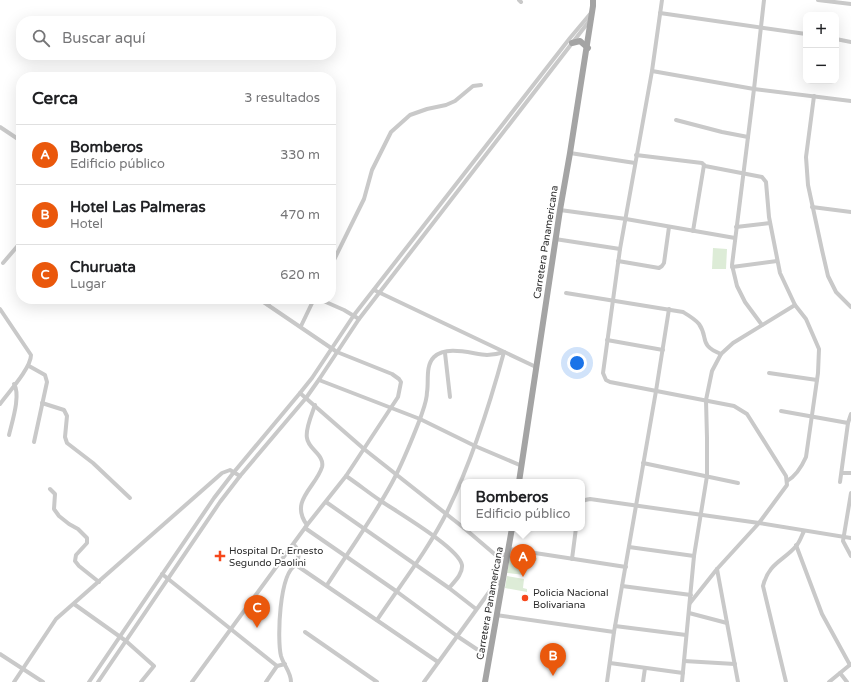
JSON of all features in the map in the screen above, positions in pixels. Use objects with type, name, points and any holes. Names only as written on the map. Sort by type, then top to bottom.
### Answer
[{"type":"main road","name":"Carretera Panamericana","points":[[520,479],[555,239],[588,48],[593,6],[596,0]]},
{"type":"main road","points":[[572,43],[580,41],[583,42],[588,48]]},
{"type":"main road","name":"Carretera Panamericana","points":[[485,682],[512,531]]},
{"type":"street","points":[[662,0],[652,71],[618,261],[603,369],[606,380],[734,406],[747,414],[786,476],[787,481],[787,485],[759,523],[717,569],[690,603]]},
{"type":"street","points":[[762,325],[745,302],[737,286],[732,267],[742,173],[748,137],[764,0]]},
{"type":"street","points":[[818,0],[851,4]]},
{"type":"street","points":[[89,682],[214,498],[312,378],[354,315],[570,38],[593,6]]},
{"type":"street","points":[[660,13],[803,34]]},
{"type":"street","points":[[98,682],[220,502],[306,398],[360,319],[591,19]]},
{"type":"street","points":[[839,40],[851,42]]},
{"type":"street","points":[[652,71],[754,89],[851,101]]},
{"type":"street","points":[[336,256],[364,199],[372,170],[391,132],[410,115],[427,109],[446,105],[455,101],[473,86],[481,85]]},
{"type":"street","points":[[814,96],[806,157],[808,185],[828,276],[836,292],[851,307]]},
{"type":"street","points":[[676,120],[727,134],[748,137]]},
{"type":"street","points":[[0,127],[16,138]]},
{"type":"street","points":[[570,153],[635,163]]},
{"type":"street","points":[[636,155],[702,164],[762,176],[766,182],[770,223],[780,273],[795,305],[806,320],[819,349],[817,380],[806,457],[802,465],[787,481]]},
{"type":"street","points":[[693,231],[704,165]]},
{"type":"street","points":[[812,207],[851,212]]},
{"type":"street","points":[[560,210],[626,219],[735,238]]},
{"type":"street","points":[[736,227],[770,223]]},
{"type":"street","points":[[618,261],[659,268],[662,266],[664,263],[669,227]]},
{"type":"street","points":[[555,239],[620,249]]},
{"type":"street","points":[[3,263],[16,248]]},
{"type":"street","points":[[732,267],[778,261]]},
{"type":"street","points":[[374,290],[536,367]]},
{"type":"street","points":[[566,293],[683,312],[700,324],[707,346],[721,354]]},
{"type":"street","points":[[301,326],[312,304]]},
{"type":"street","points":[[330,304],[360,319]]},
{"type":"street","points":[[192,682],[306,527],[346,476],[398,397],[401,382],[392,374],[337,352],[301,326],[268,305]]},
{"type":"street","points":[[682,682],[694,556],[707,476],[706,400],[712,371],[721,354],[733,343],[795,305]]},
{"type":"street","points":[[0,309],[31,355],[29,366],[0,404]]},
{"type":"street","points":[[607,682],[614,632],[669,309]]},
{"type":"street","points":[[607,340],[663,350]]},
{"type":"street","points":[[327,585],[364,529],[397,474],[420,419],[427,393],[428,368],[430,362],[437,355],[445,353],[462,351],[495,355],[504,352]]},
{"type":"street","points":[[377,620],[396,591],[416,565],[446,513],[475,446],[490,403],[504,352]]},
{"type":"street","points":[[445,353],[450,397]]},
{"type":"street","points":[[29,366],[44,375],[46,377],[47,384],[34,442]]},
{"type":"street","points":[[769,373],[817,380]]},
{"type":"street","points":[[319,380],[420,419],[475,446],[522,466]]},
{"type":"street","points":[[9,435],[17,396],[14,384]]},
{"type":"street","points":[[300,393],[364,449],[461,526]]},
{"type":"street","points":[[42,403],[64,410],[67,416],[65,437],[67,443],[93,463],[130,498]]},
{"type":"street","points":[[315,405],[311,416],[307,438],[309,446],[321,458],[322,465],[316,479],[306,492],[303,499],[302,516],[306,527],[481,652],[479,655]]},
{"type":"street","points":[[781,411],[848,423]]},
{"type":"street","points":[[840,482],[848,423],[851,414]]},
{"type":"street","points":[[643,463],[738,483]]},
{"type":"street","points":[[14,682],[56,619],[222,473],[226,471],[234,472],[240,476]]},
{"type":"street","points":[[842,473],[851,473]]},
{"type":"street","points":[[346,476],[451,550],[460,560],[462,566],[460,574],[449,588]]},
{"type":"street","points":[[50,489],[55,494],[54,509],[59,516],[78,529],[87,538],[87,543],[76,555],[75,561],[99,582]]},
{"type":"street","points":[[851,493],[843,537],[843,541],[851,556]]},
{"type":"street","points":[[585,500],[759,523],[851,538]]},
{"type":"street","points":[[326,502],[449,588],[476,609]]},
{"type":"street","points":[[468,531],[498,557]]},
{"type":"street","points":[[572,559],[576,531]]},
{"type":"street","points":[[786,682],[763,586],[765,576],[771,568],[796,545],[804,531]]},
{"type":"street","points":[[291,682],[290,674],[282,657],[280,646],[281,607],[285,584],[289,573],[296,565],[299,557],[299,550],[294,545]]},
{"type":"street","points":[[796,545],[822,614],[850,664],[829,682]]},
{"type":"street","points":[[629,547],[694,556]]},
{"type":"street","points":[[498,557],[508,552],[626,567]]},
{"type":"street","points":[[424,682],[495,584],[498,557]]},
{"type":"street","points":[[296,565],[438,662]]},
{"type":"street","points":[[717,569],[738,682]]},
{"type":"street","points":[[162,574],[277,666]]},
{"type":"street","points":[[496,578],[501,586]]},
{"type":"street","points":[[622,586],[691,594]]},
{"type":"street","points":[[74,604],[126,641],[154,666],[142,682]]},
{"type":"street","points":[[689,613],[727,623]]},
{"type":"street","points":[[496,615],[614,632]]},
{"type":"street","points":[[615,626],[686,635]]},
{"type":"street","points":[[305,632],[377,682]]},
{"type":"street","points":[[0,654],[44,682]]},
{"type":"street","points":[[684,661],[735,664]]},
{"type":"street","points":[[610,663],[683,673]]},
{"type":"street","points":[[266,682],[277,666],[285,664]]},
{"type":"street","points":[[643,682],[645,668]]},
{"type":"street","points":[[840,673],[847,682]]},
{"type":"green space","points":[[713,248],[727,249],[726,269],[712,269]]},
{"type":"green space","points":[[511,552],[537,558],[536,561],[527,560],[524,575],[507,573]]},
{"type":"green space","points":[[507,576],[524,579],[523,588],[527,589],[527,592],[505,588]]},
{"type":"place","name":"Hospital Dr. Ernesto Segundo Paolini","points":[[220,556]]},
{"type":"place","name":"Bomberos","points":[[523,577]]},
{"type":"place","name":"Policia Nacional Bolivariana","points":[[525,598]]},
{"type":"place","name":"Churuata","points":[[257,628]]},
{"type":"place","name":"Hotel Las Palmeras","points":[[553,676]]}]
